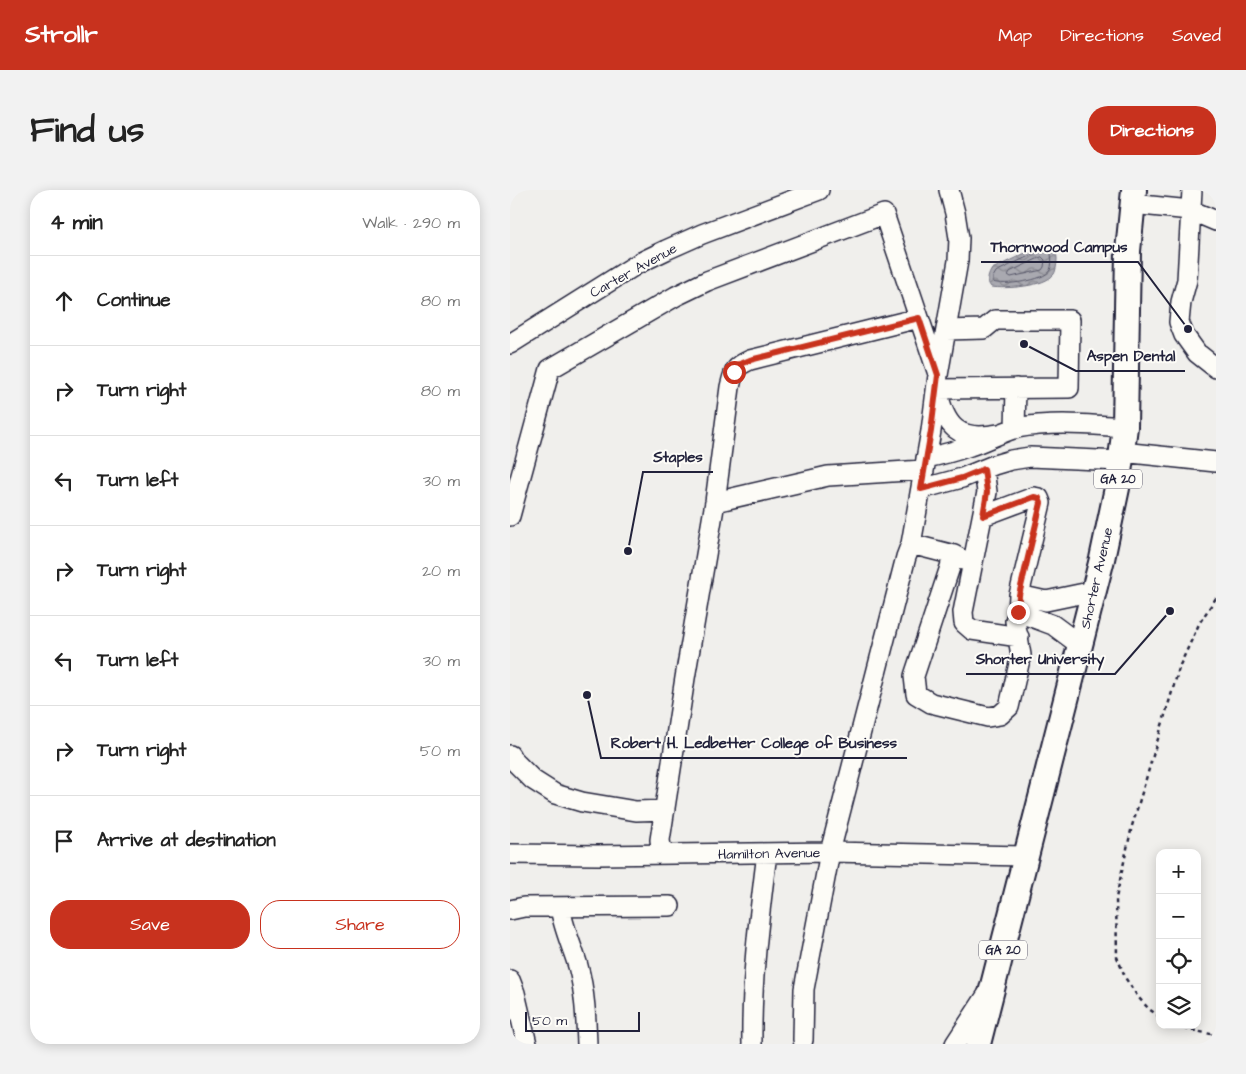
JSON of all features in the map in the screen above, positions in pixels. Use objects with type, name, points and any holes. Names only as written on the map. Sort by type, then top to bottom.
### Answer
[{"type":"main road","name":"Shorter Avenue","points":[[978,1044],[995,984],[1094,591],[1115,497],[1125,427],[1128,251],[1133,197]]},
{"type":"street","name":"Carter Avenue","points":[[510,344],[639,263],[702,234],[819,190]]},
{"type":"street","points":[[1192,190],[1188,272],[1181,302],[1179,322],[1184,335],[1197,353],[1216,368]]},
{"type":"street","points":[[803,1040],[804,989],[830,852],[906,557],[911,544],[921,489],[958,261],[959,246],[951,191]]},
{"type":"street","points":[[1133,197],[1190,210],[1216,221]]},
{"type":"street","points":[[510,516],[550,369],[676,296],[707,281],[884,214],[919,318],[938,382],[943,412],[955,428],[969,436],[985,437],[1029,426],[1076,424],[1125,427]]},
{"type":"street","points":[[662,854],[660,840],[715,502],[730,387],[734,372],[738,365],[750,360],[919,318]]},
{"type":"street","points":[[938,382],[1016,388],[1069,388],[1070,320],[995,320],[984,329],[946,330]]},
{"type":"street","points":[[1007,432],[1016,388]]},
{"type":"street","points":[[715,502],[828,476],[925,464],[1007,432]]},
{"type":"street","points":[[921,489],[962,478],[1011,460],[1036,456],[1121,457],[1216,462]]},
{"type":"street","points":[[984,469],[987,492],[963,612],[964,623],[972,630],[1019,637]]},
{"type":"street","points":[[954,555],[914,676],[916,694],[930,703],[988,717],[1000,715],[1009,707],[1021,655],[1015,621],[1041,503],[1039,498],[1034,497],[983,516]]},
{"type":"street","points":[[911,544],[954,555],[973,566]]},
{"type":"street","points":[[1018,603],[1046,601],[1094,591]]},
{"type":"street","points":[[1018,603],[1080,645]]},
{"type":"street","points":[[510,755],[533,780],[555,794],[582,802],[636,811],[665,810]]},
{"type":"street","name":"Hamilton Avenue","points":[[510,854],[830,852],[1027,856]]},
{"type":"street","points":[[752,1044],[751,1005],[754,959],[767,853]]},
{"type":"street","points":[[560,906],[562,920],[578,969],[586,1016],[587,1044]]},
{"type":"street","points":[[510,910],[524,907],[560,906],[670,906]]},
{"type":"street","points":[[510,980],[527,1044]]},
{"type":"street","points":[[955,1044],[995,984]]},
{"type":"path","points":[[1156,1014],[1138,997],[1126,979],[1117,957],[1116,898],[1132,826],[1180,665],[1200,622],[1216,598]]},
{"type":"path","points":[[1185,1029],[1216,1035]]},
{"type":"water","points":[[1046,245],[1054,250],[1057,256],[1054,274],[1049,278],[1042,282],[1024,286],[991,287],[988,278],[992,269]]},
{"type":"place","name":"Thornwood Campus","points":[[1188,329]]},
{"type":"place","name":"Aspen Dental","points":[[1024,344]]},
{"type":"place","name":"Staples","points":[[628,551]]},
{"type":"place","name":"Shorter University","points":[[1170,611]]},
{"type":"place","name":"Robert H. Ledbetter College of Business","points":[[587,695]]},
{"type":"route","points":[[734,372],[738,365],[750,360],[919,318],[938,375],[921,489],[962,478],[984,469],[987,492],[983,516],[1034,497],[1039,498],[1041,503],[1019,595],[1018,612]]}]
